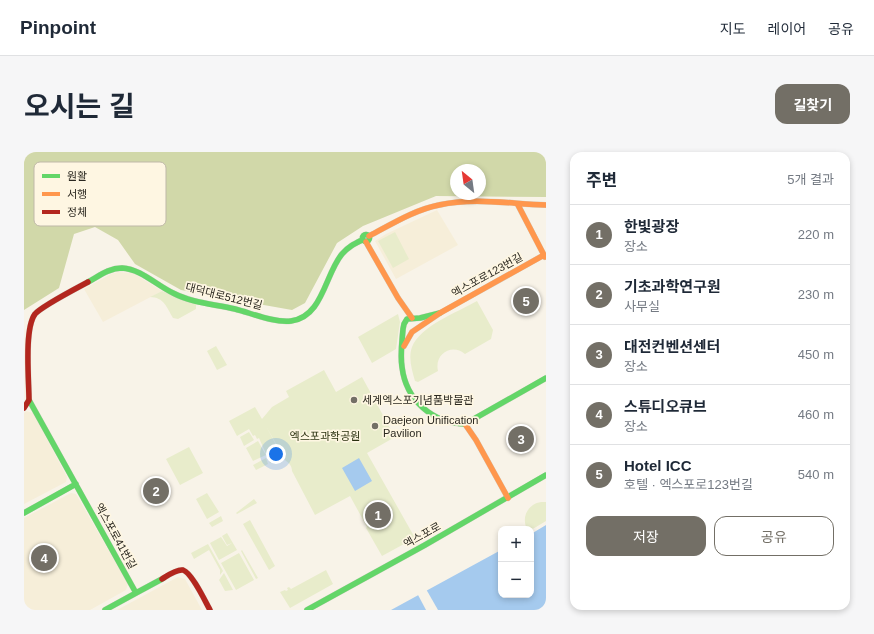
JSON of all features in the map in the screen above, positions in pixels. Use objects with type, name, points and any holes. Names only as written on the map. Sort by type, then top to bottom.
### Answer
[{"type":"street","name":"대덕대로512번길","points":[[29,400],[29,333],[31,322],[36,313],[58,298],[112,269],[128,268],[180,296],[263,316],[291,321],[302,318],[311,311],[319,300],[330,274],[339,259],[349,247],[424,209],[451,203],[486,202],[518,205],[546,205]]},
{"type":"street","name":"엑스포로123번길","points":[[440,313],[545,257],[518,205]]},
{"type":"street","points":[[366,239],[398,298],[416,323],[402,349]]},
{"type":"street","points":[[398,298],[403,312],[401,359],[402,372],[414,398],[437,418],[459,424],[465,424],[546,378]]},
{"type":"street","points":[[403,325],[405,320],[440,313]]},
{"type":"street","points":[[403,325],[405,330],[413,330],[440,313]]},
{"type":"street","points":[[24,408],[29,400]]},
{"type":"street","name":"엑스포로41번길","points":[[29,400],[136,593]]},
{"type":"street","points":[[465,424],[508,498]]},
{"type":"street","name":"엑스포로","points":[[307,610],[420,548],[546,475]]},
{"type":"street","points":[[24,513],[76,484]]},
{"type":"street","points":[[105,610],[176,571],[182,570],[189,574],[210,610]]},
{"type":"shaded area","points":[[437,210],[458,245],[396,279],[375,241],[386,234]]},
{"type":"shaded area","points":[[118,272],[133,273],[162,291],[103,322],[84,289],[111,274]]},
{"type":"shaded area","points":[[26,411],[33,413],[67,477],[66,482],[24,504],[24,413]]},
{"type":"shaded area","points":[[71,493],[76,494],[128,584],[126,590],[90,610],[24,610],[24,518]]},
{"type":"shaded area","points":[[178,577],[185,579],[202,610],[117,610]]},
{"type":"green space","points":[[24,152],[546,152],[546,197],[486,196],[486,164],[450,164],[450,196],[436,196],[363,226],[337,243],[305,303],[292,310],[181,290],[135,264],[118,240],[95,227],[74,234],[59,288],[24,310]]},
{"type":"green space","points":[[395,232],[409,259],[393,268],[378,241]]},
{"type":"green space","points":[[162,291],[196,303],[196,309],[178,319],[173,318],[162,301],[155,297],[150,297]]},
{"type":"green space","points":[[477,301],[493,330],[491,339],[465,354],[455,350],[445,352],[441,355],[437,365],[438,371],[418,382],[415,381],[410,355],[416,339],[440,320]]},
{"type":"green space","points":[[398,314],[400,322],[396,349],[372,363],[358,337]]},
{"type":"green space","points":[[216,346],[227,365],[217,370],[207,351]]},
{"type":"green space","name":"엑스포과학공원","points":[[324,370],[336,392],[362,377],[395,437],[367,453],[415,538],[382,556],[350,496],[315,515],[292,471],[291,466],[285,460],[266,426],[282,456],[270,463],[259,438],[257,439],[255,435],[253,436],[249,429],[237,436],[229,421],[255,407],[262,419],[272,407],[289,397],[286,391]]},
{"type":"green space","points":[[249,432],[254,440],[244,446],[240,437]]},
{"type":"green space","points":[[258,441],[266,455],[253,461],[246,448]]},
{"type":"green space","points":[[189,447],[203,473],[180,485],[166,459]]},
{"type":"green space","points":[[266,458],[268,464],[256,470],[253,465]]},
{"type":"green space","points":[[207,493],[219,512],[207,519],[196,499]]},
{"type":"green space","points":[[254,499],[257,503],[237,514],[236,513]]},
{"type":"green space","points":[[546,502],[546,521],[534,528],[534,526],[526,526],[525,516],[529,508],[536,503]]},
{"type":"green space","points":[[221,516],[223,521],[212,527],[209,523]]},
{"type":"green space","points":[[250,520],[275,566],[269,570],[243,524]]},
{"type":"green space","points":[[227,533],[237,550],[219,560],[210,543],[221,537],[227,546],[232,543],[227,545],[222,536]]},
{"type":"green space","points":[[208,544],[223,571],[220,575],[220,570],[209,550],[194,559],[191,553]]},
{"type":"green space","points":[[242,550],[258,578],[256,579],[241,551]]},
{"type":"green space","points":[[239,553],[254,580],[236,590],[221,563]]},
{"type":"green space","points":[[326,570],[333,584],[290,608],[280,592],[288,590],[287,588],[289,587],[291,589]]},
{"type":"green space","points":[[224,573],[233,590],[225,591],[219,580]]},
{"type":"water","points":[[359,458],[372,481],[355,491],[342,468]]},
{"type":"water","points":[[546,525],[546,610],[391,610],[498,552],[498,598],[534,598],[534,532]]},
{"type":"pier","points":[[426,589],[438,610],[426,610],[417,593]]},
{"type":"traffic: fast","points":[[366,234],[370,238],[366,242],[362,238],[366,234]]},
{"type":"traffic: fast","points":[[88,282],[113,269],[129,269],[142,274],[167,290],[188,299],[235,309],[277,321],[291,321],[302,318],[310,312],[322,294],[336,262],[349,248],[362,240]]},
{"type":"traffic: fast","points":[[440,313],[420,318],[407,319],[403,329],[401,358],[405,379],[409,390],[415,399],[423,408],[432,414],[453,423],[465,424],[546,378]]},
{"type":"traffic: fast","points":[[29,400],[136,593],[162,579]]},
{"type":"traffic: fast","points":[[307,610],[425,545],[546,475]]},
{"type":"traffic: fast","points":[[24,513],[76,484]]},
{"type":"traffic: fast","points":[[105,610],[136,593]]},
{"type":"traffic: slow","points":[[369,236],[421,210],[439,205],[466,201],[546,205]]},
{"type":"traffic: slow","points":[[518,205],[545,257]]},
{"type":"traffic: slow","points":[[366,242],[398,298],[412,318]]},
{"type":"traffic: slow","points":[[404,346],[412,332],[440,313],[544,255]]},
{"type":"traffic: slow","points":[[465,424],[476,440],[508,498]]},
{"type":"traffic: jam","points":[[24,408],[29,400],[28,343],[29,331],[35,314],[52,302],[88,282]]},
{"type":"traffic: jam","points":[[162,579],[177,571],[183,570],[187,572],[210,610]]},
{"type":"place","name":"Hotel ICC","points":[[526,301]]},
{"type":"place","name":"세계엑스포기념품박물관","points":[[354,400]]},
{"type":"place","name":"Daejeon Unification Pavilion","points":[[375,426]]},
{"type":"place","name":"대전컨벤션센터","points":[[521,439]]},
{"type":"place","name":"기초과학연구원","points":[[156,491]]},
{"type":"place","name":"한빛광장","points":[[378,515]]},
{"type":"place","name":"스튜디오큐브","points":[[44,558]]}]
